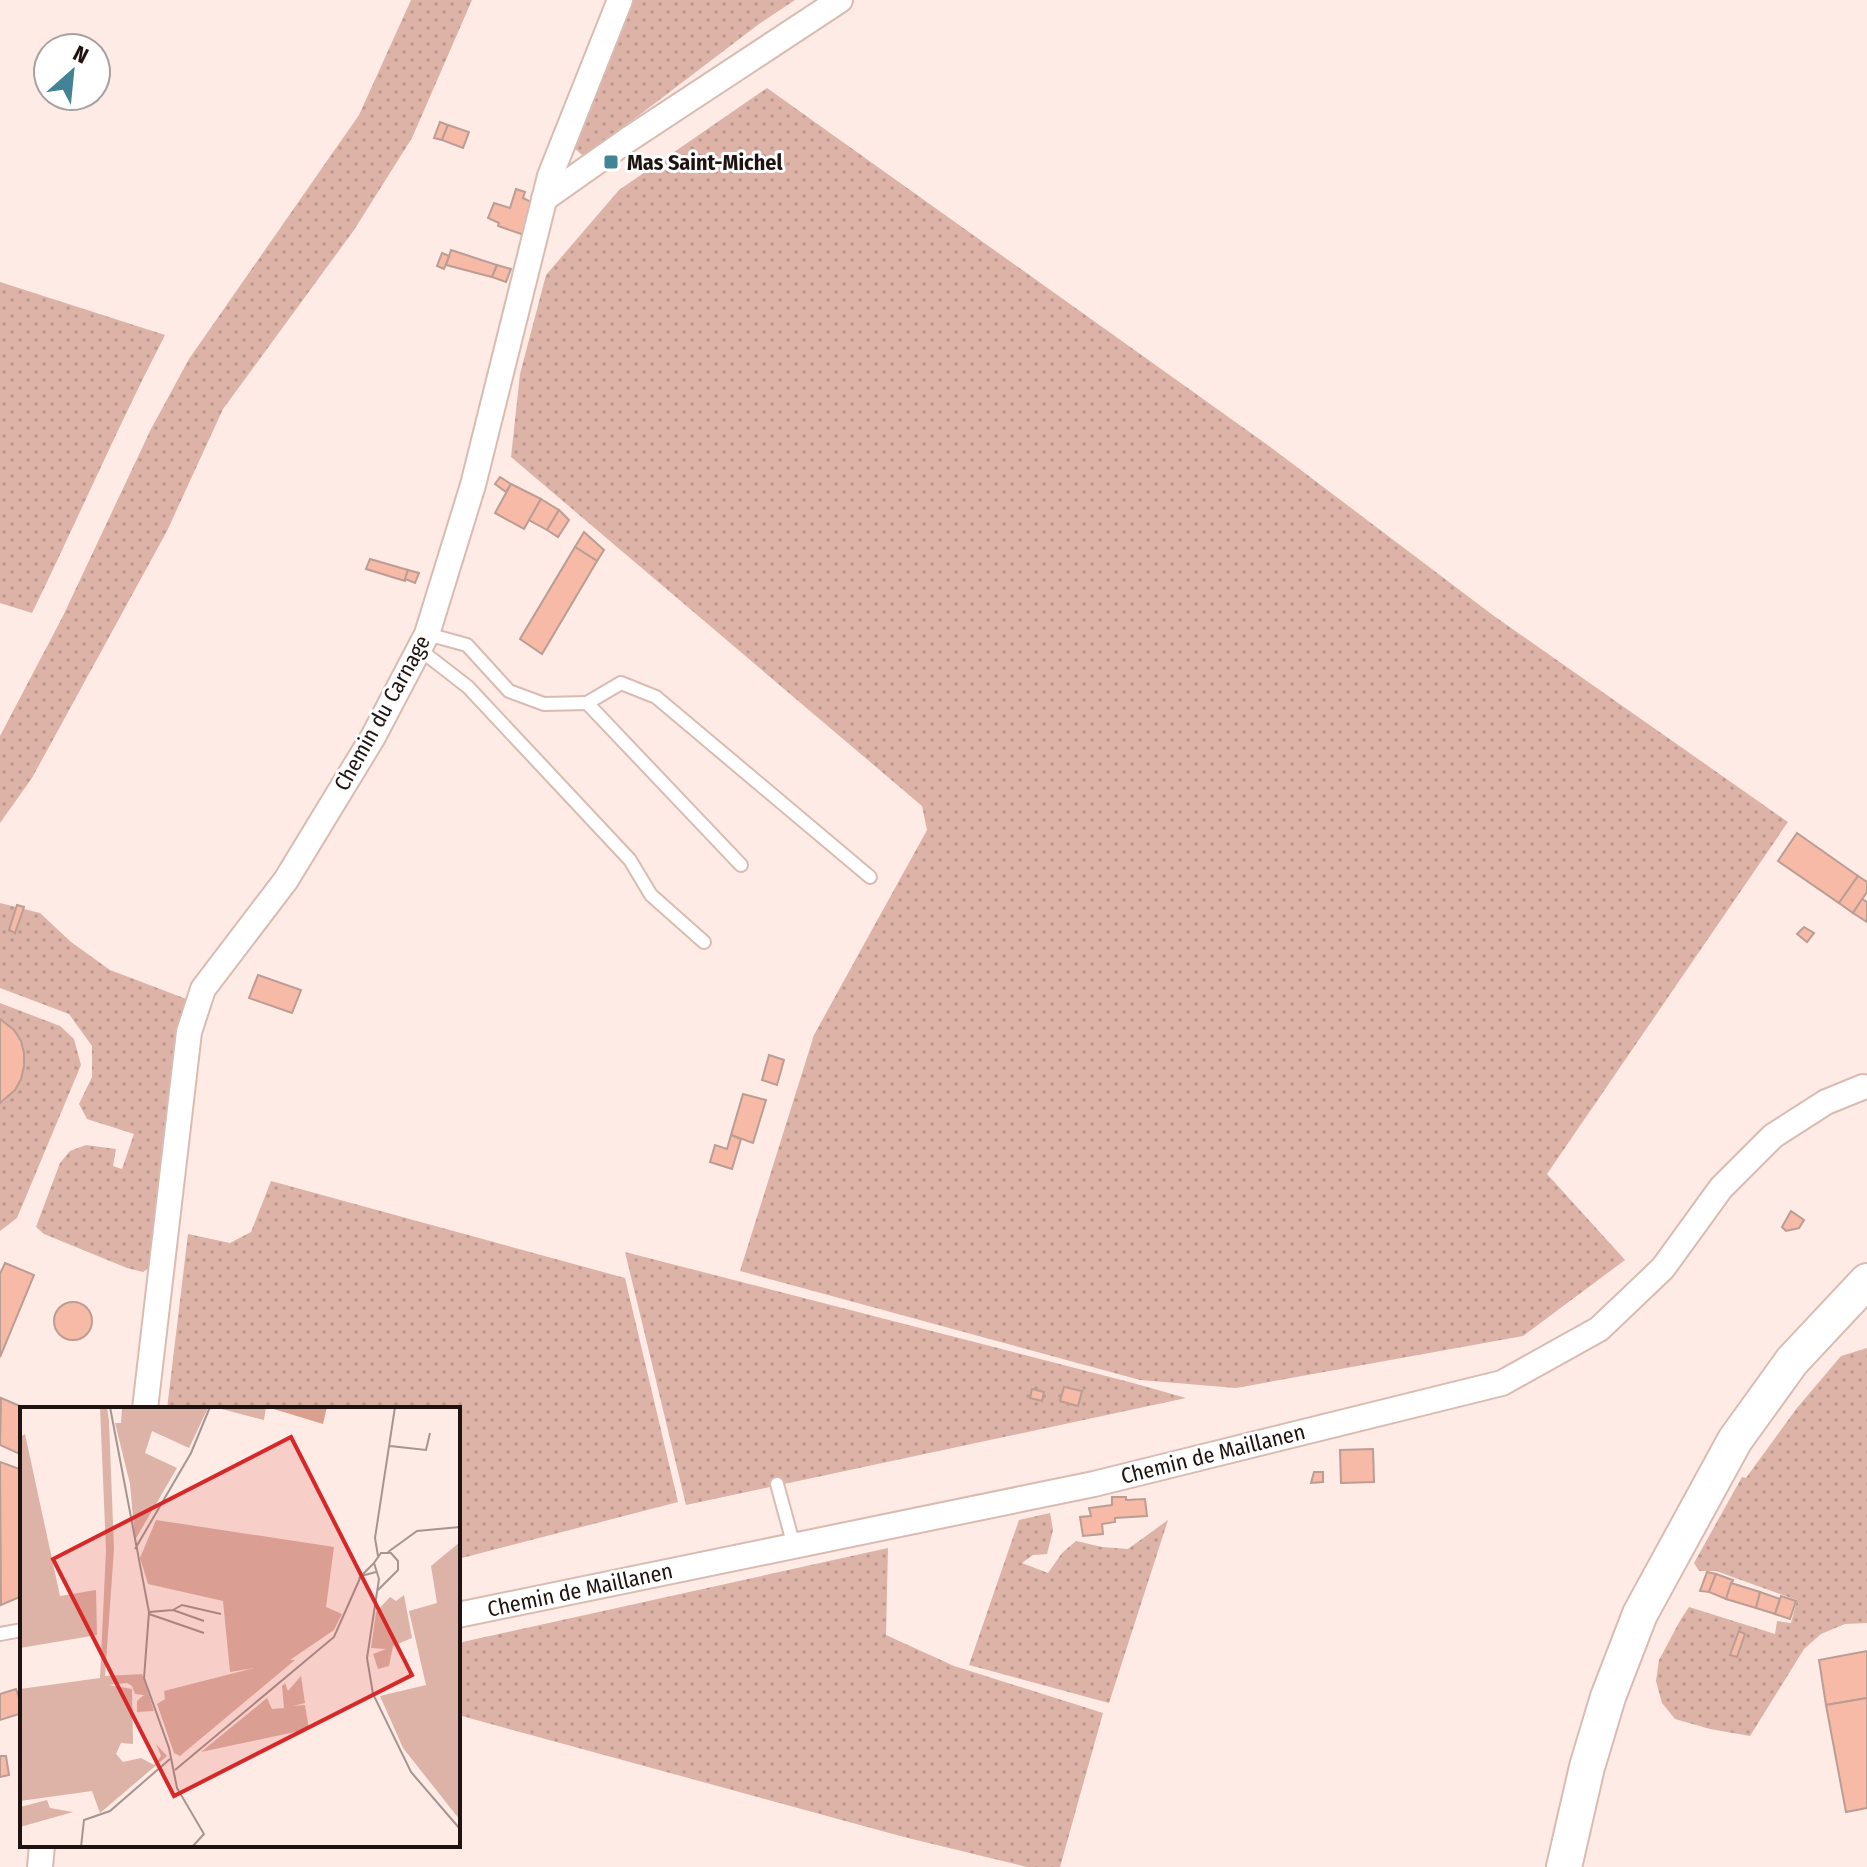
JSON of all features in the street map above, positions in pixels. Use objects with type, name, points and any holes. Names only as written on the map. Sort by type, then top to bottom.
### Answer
[{"type":"main road","points":[[1564,1867],[1587,1767],[1608,1697],[1640,1614],[1735,1440],[1792,1361],[1867,1281]]},
{"type":"street","name":"Chemin du Carnage","points":[[145,1407],[189,1032],[203,989],[286,880],[373,737],[423,642],[473,485],[550,176],[620,0]]},
{"type":"street","points":[[544,199],[840,0]]},
{"type":"street","name":"Chemin de Maillanen","points":[[460,1615],[1094,1484],[1502,1383],[1599,1329],[1663,1268],[1721,1188],[1773,1136],[1826,1102],[1866,1086]]},
{"type":"street","points":[[40,1867],[42,1847]]},
{"type":"lane","points":[[423,642],[467,645],[509,691],[544,704],[587,703],[621,683],[656,697],[870,877]]},
{"type":"lane","points":[[423,642],[630,860],[651,895],[704,942]]},
{"type":"lane","points":[[587,703],[741,865]]},
{"type":"lane","points":[[777,1484],[794,1546]]},
{"type":"lane","points":[[0,1634],[20,1630]]},
{"type":"shaded area","points":[[411,0],[472,0],[412,138],[354,230],[223,409],[167,531],[32,778],[0,823],[0,736],[63,616],[151,429],[189,359],[359,115]]},
{"type":"shaded area","points":[[631,0],[795,0],[596,148],[582,155],[570,144]]},
{"type":"shaded area","points":[[767,88],[1269,446],[1494,616],[1788,822],[1547,1174],[1625,1260],[1523,1336],[1236,1388],[1140,1380],[740,1271],[814,1035],[927,830],[922,806],[511,457],[520,374],[546,275],[619,190]]},
{"type":"shaded area","points":[[0,282],[165,335],[32,613],[0,603]]},
{"type":"shaded area","points":[[0,903],[40,913],[71,942],[110,970],[189,1000],[152,1266],[143,1272],[44,1234],[36,1227],[60,1163],[70,1151],[86,1145],[116,1149],[113,1166],[122,1169],[134,1134],[87,1119],[79,1104],[92,1077],[92,1046],[69,1014],[0,988]]},
{"type":"shaded area","points":[[0,1003],[60,1026],[74,1039],[81,1065],[17,1218],[0,1231]]},
{"type":"shaded area","points":[[271,1181],[625,1278],[678,1502],[460,1558],[460,1407],[167,1407],[188,1234],[230,1243],[251,1232]]},
{"type":"shaded area","points":[[625,1252],[1133,1383],[1186,1398],[686,1505]]},
{"type":"shaded area","points":[[1867,1348],[1867,1623],[1845,1624],[1821,1634],[1804,1649],[1750,1736],[1675,1719],[1662,1703],[1656,1681],[1659,1660],[1689,1607],[1775,1634],[1777,1621],[1791,1623],[1797,1600],[1716,1571],[1699,1571],[1694,1563],[1742,1477],[1746,1478],[1797,1408],[1841,1356]]},
{"type":"shaded area","points":[[1050,1513],[1053,1530],[1047,1554],[1033,1555],[1022,1563],[1048,1573],[1062,1553],[1076,1541],[1128,1549],[1168,1520],[1109,1703],[969,1665],[1019,1520]]},
{"type":"shaded area","points":[[888,1548],[886,1635],[954,1666],[1103,1713],[1060,1867],[1027,1867],[904,1837],[460,1716],[460,1643]]},
{"type":"building","points":[[440,122],[448,125],[442,140],[434,138]]},
{"type":"building","points":[[448,125],[469,132],[463,148],[442,140]]},
{"type":"building","points":[[516,189],[525,192],[523,198],[535,204],[527,236],[498,226],[499,223],[488,218],[494,203],[510,208]]},
{"type":"building","points":[[451,250],[497,265],[492,277],[446,265]]},
{"type":"building","points":[[442,253],[449,256],[444,269],[437,266]]},
{"type":"building","points":[[497,265],[511,269],[506,282],[492,277]]},
{"type":"building","points":[[500,477],[511,484],[506,492],[495,484]]},
{"type":"building","points":[[511,484],[541,499],[524,529],[495,513]]},
{"type":"building","points":[[541,499],[559,510],[547,530],[529,520]]},
{"type":"building","points":[[559,510],[569,520],[558,537],[547,530]]},
{"type":"building","points":[[584,532],[604,550],[597,561],[575,547]]},
{"type":"building","points":[[575,547],[597,561],[542,654],[520,639]]},
{"type":"building","points":[[370,559],[408,570],[405,581],[366,569]]},
{"type":"building","points":[[408,570],[419,573],[415,583],[405,579]]},
{"type":"building","points":[[1797,833],[1858,876],[1839,903],[1778,861]]},
{"type":"building","points":[[1858,876],[1867,882],[1867,892],[1853,913],[1839,903]]},
{"type":"building","points":[[1862,899],[1867,902],[1867,922],[1853,913]]},
{"type":"building","points":[[17,905],[24,907],[15,933],[9,930]]},
{"type":"building","points":[[1804,927],[1814,933],[1807,942],[1797,934]]},
{"type":"building","points":[[258,975],[301,990],[292,1013],[249,998]]},
{"type":"building","points":[[0,1019],[14,1030],[21,1041],[24,1066],[15,1090],[0,1103]]},
{"type":"building","points":[[769,1055],[784,1060],[777,1085],[762,1080]]},
{"type":"building","points":[[743,1094],[766,1100],[753,1143],[731,1135]]},
{"type":"building","points":[[731,1135],[741,1139],[732,1169],[710,1162],[715,1145],[727,1149]]},
{"type":"building","points":[[1791,1211],[1804,1220],[1799,1228],[1786,1231],[1782,1227]]},
{"type":"building","points":[[5,1263],[34,1275],[0,1357],[0,1274]]},
{"type":"building","points":[[73,1302],[86,1308],[92,1321],[86,1334],[73,1340],[60,1334],[54,1321],[60,1308]]},
{"type":"building","points":[[1064,1387],[1082,1391],[1078,1406],[1060,1401]]},
{"type":"building","points":[[1032,1389],[1044,1392],[1042,1401],[1030,1398]]},
{"type":"building","points":[[1,1398],[22,1407],[20,1454],[0,1445]]},
{"type":"building","points":[[1373,1449],[1374,1482],[1341,1483],[1340,1450]]},
{"type":"building","points":[[0,1462],[20,1469],[20,1597],[1,1605]]},
{"type":"building","points":[[1314,1472],[1323,1472],[1323,1482],[1311,1483]]},
{"type":"building","points":[[1112,1497],[1145,1499],[1147,1516],[1115,1518],[1115,1522],[1102,1524],[1103,1534],[1083,1536],[1080,1517],[1091,1516],[1089,1508],[1112,1505]]},
{"type":"building","points":[[1707,1572],[1716,1574],[1709,1592],[1700,1591]]},
{"type":"building","points":[[1716,1574],[1733,1580],[1726,1599],[1709,1592]]},
{"type":"building","points":[[1731,1583],[1760,1592],[1756,1608],[1726,1599]]},
{"type":"building","points":[[1760,1592],[1780,1599],[1775,1614],[1756,1608]]},
{"type":"building","points":[[1781,1596],[1796,1601],[1790,1619],[1775,1614]]},
{"type":"building","points":[[1739,1631],[1745,1634],[1737,1657],[1730,1655]]},
{"type":"building","points":[[1867,1651],[1867,1698],[1826,1705],[1819,1660]]},
{"type":"building","points":[[16,1689],[20,1714],[0,1720],[0,1694]]},
{"type":"building","points":[[1867,1698],[1867,1808],[1846,1812],[1826,1705]]},
{"type":"building","points":[[0,1756],[6,1756],[9,1775],[0,1777]]},
{"type":"place","name":"Mas Saint-Michel","points":[[611,162]]}]
